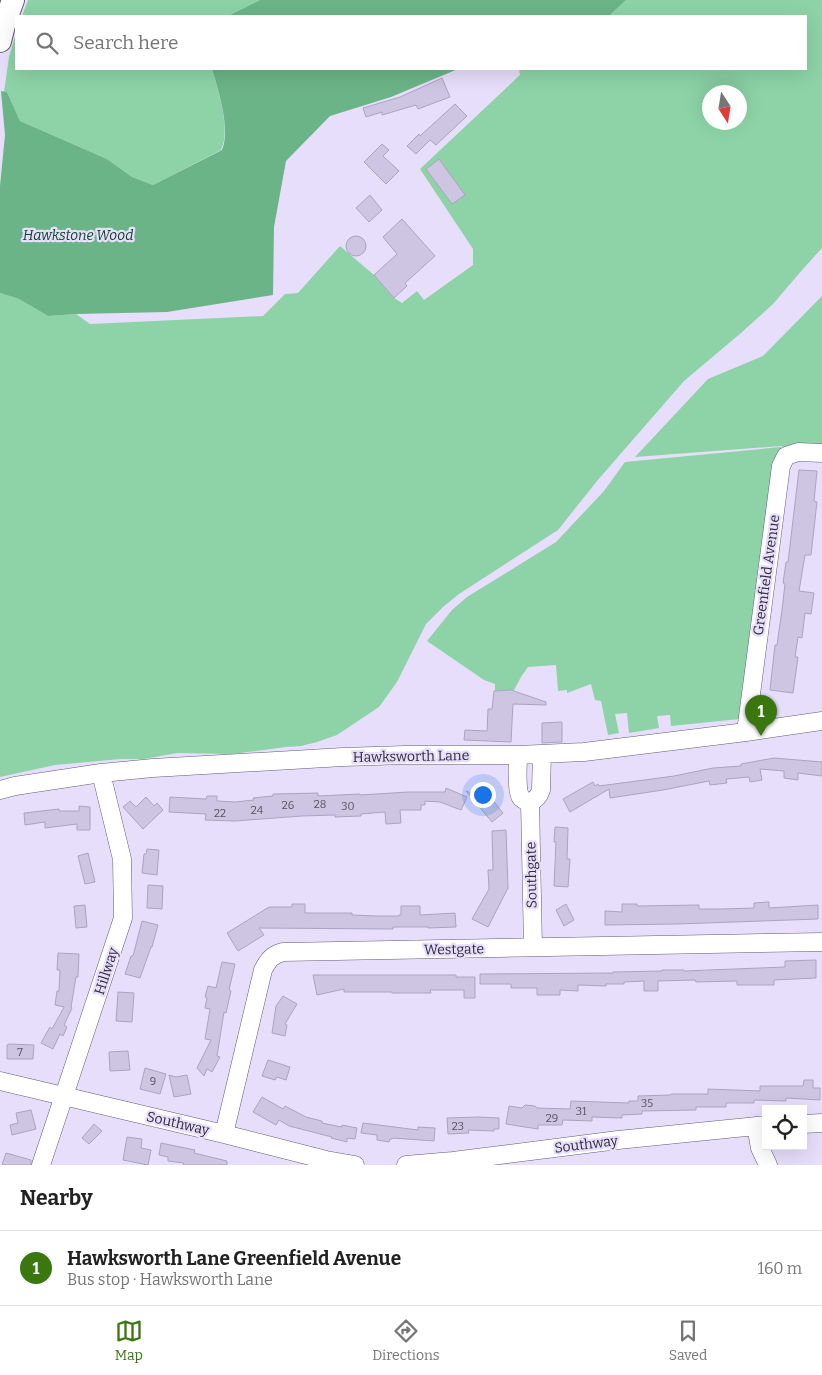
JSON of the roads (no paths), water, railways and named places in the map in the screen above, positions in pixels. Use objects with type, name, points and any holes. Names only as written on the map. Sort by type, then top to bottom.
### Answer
[{"type":"main road","points":[[0,41],[13,0]]},
{"type":"street","name":"Greenfield Avenue","points":[[746,732],[781,466],[786,456],[798,452],[822,453]]},
{"type":"street","name":"Hawksworth Lane","points":[[0,790],[101,773],[153,768],[343,757],[518,755],[584,752],[822,721]]},
{"type":"street","points":[[518,755],[518,790],[524,800],[530,802],[540,795],[542,754]]},
{"type":"street","name":"Hillway","points":[[41,1165],[123,918],[122,859],[101,773]]},
{"type":"street","name":"Southgate","points":[[530,802],[533,947]]},
{"type":"street","name":"Westgate","points":[[224,1134],[264,970],[270,958],[276,954],[283,952],[822,942]]},
{"type":"street","name":"Southway","points":[[0,1081],[224,1134],[325,1162],[355,1165]]},
{"type":"street","points":[[807,1124],[822,1123]]},
{"type":"street","points":[[761,1125],[760,1148],[768,1165]]},
{"type":"street","name":"Southway","points":[[406,1165],[761,1125]]},
{"type":"place","name":"Hawksworth Lane Greenfield Avenue","points":[[761,736]]},
{"type":"park label","name":"Hawkstone Wood","points":[[78,235]]}]
